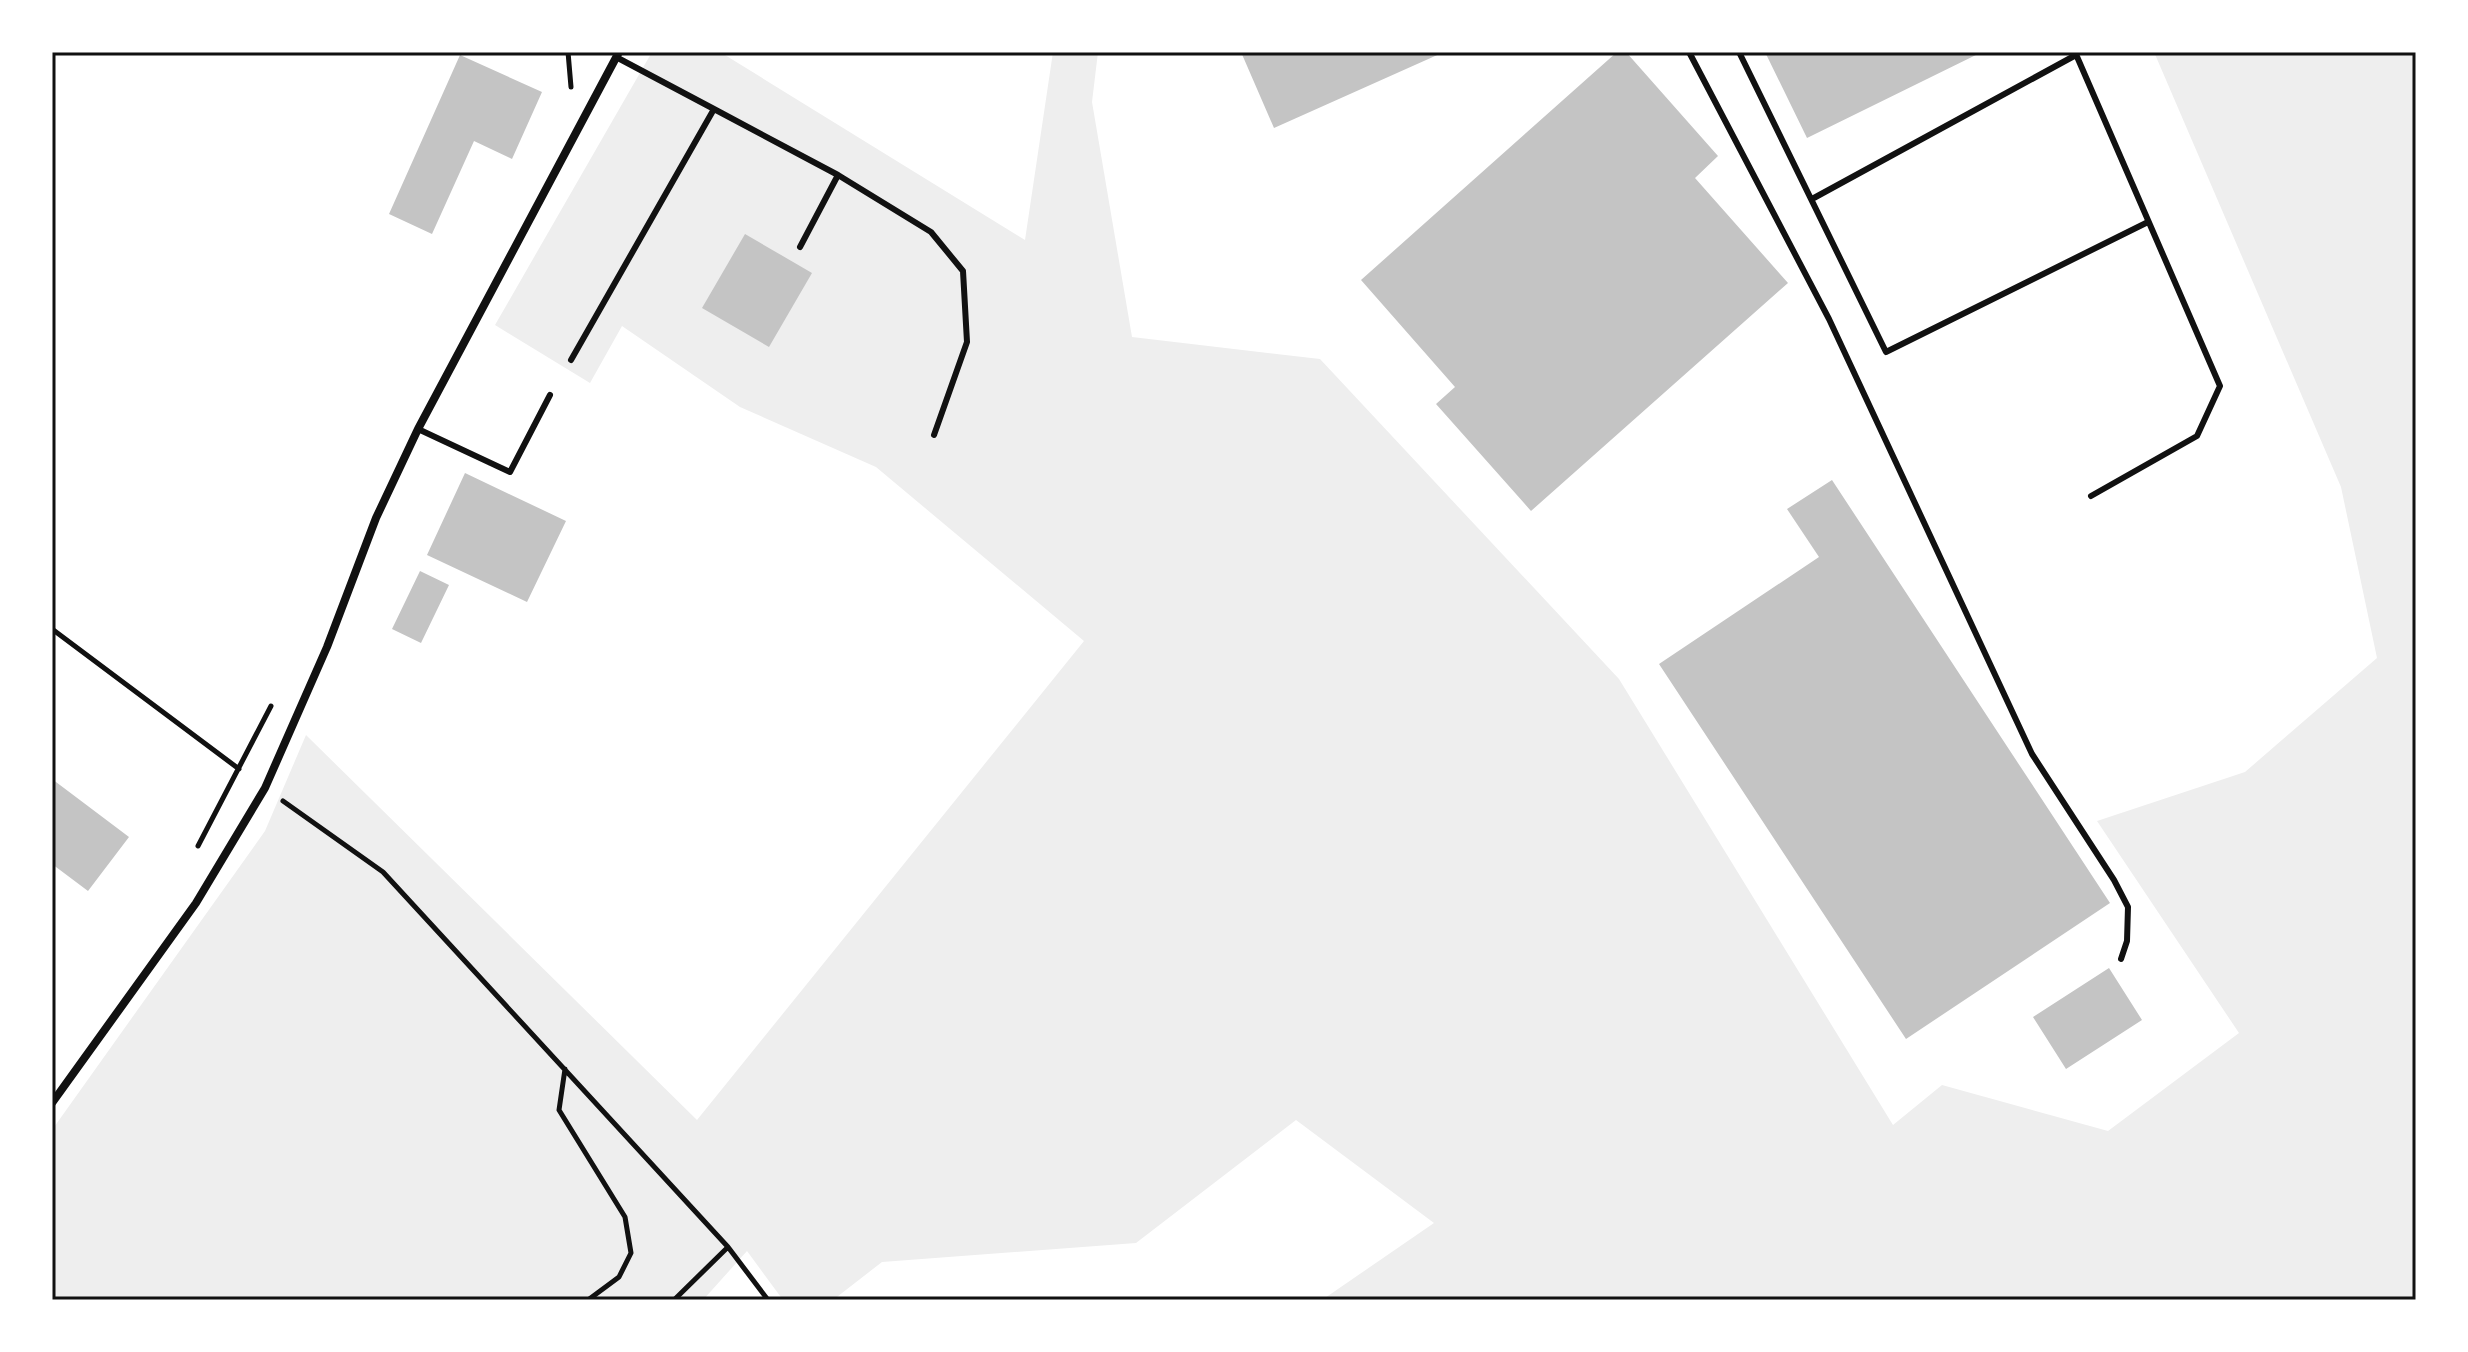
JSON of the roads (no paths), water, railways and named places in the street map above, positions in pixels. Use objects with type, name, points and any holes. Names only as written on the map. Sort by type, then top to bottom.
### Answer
[{"type":"street","points":[[52,1103],[196,903],[265,788],[327,647],[376,518],[418,429],[616,54]]},
{"type":"lane","points":[[1689,52],[1829,319],[2032,754],[2114,880],[2128,907],[2127,941],[2121,959]]},
{"type":"lane","points":[[1739,52],[1886,352],[2148,222]]},
{"type":"lane","points":[[616,54],[838,175],[931,232],[963,271],[967,342],[934,435]]},
{"type":"lane","points":[[1812,199],[2076,54],[2220,386],[2197,436],[2091,496]]},
{"type":"lane","points":[[571,360],[714,109]]},
{"type":"lane","points":[[800,247],[838,175]]},
{"type":"lane","points":[[418,429],[510,472],[550,395]]}]
